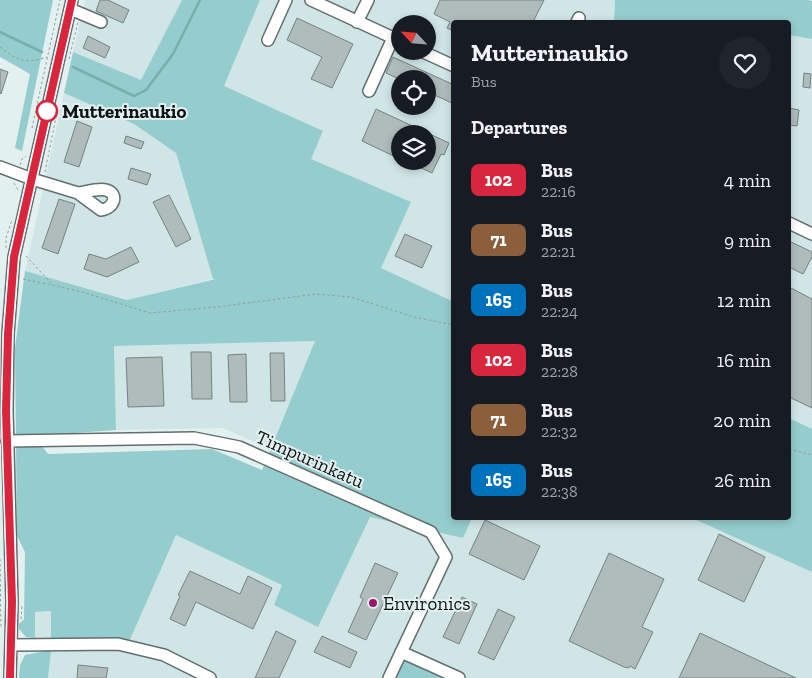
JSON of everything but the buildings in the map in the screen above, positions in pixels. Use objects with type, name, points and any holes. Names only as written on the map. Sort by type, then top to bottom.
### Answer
[{"type":"street","points":[[268,40],[286,0]]},
{"type":"street","points":[[357,22],[368,0]]},
{"type":"street","points":[[314,1],[391,38]]},
{"type":"street","points":[[10,678],[12,645],[7,441],[8,334],[16,246],[38,181],[74,7],[101,22]]},
{"type":"street","points":[[368,91],[391,49]]},
{"type":"street","points":[[436,58],[451,65]]},
{"type":"street","points":[[0,167],[78,193]]},
{"type":"street","points":[[791,224],[812,234]]},
{"type":"street","name":"Timpurinkatu","points":[[7,441],[194,438],[239,447],[431,532],[446,557],[389,678]]},
{"type":"street","points":[[12,645],[118,644],[164,655],[210,678]]},
{"type":"street","points":[[401,652],[459,678]]},
{"type":"path","points":[[32,128],[60,0]]},
{"type":"path","points":[[70,58],[74,7]]},
{"type":"path","points":[[0,47],[20,60],[33,62],[48,56]]},
{"type":"path","points":[[38,181],[57,113]]},
{"type":"path","points":[[18,198],[18,189],[14,182],[22,159],[26,156]]},
{"type":"path","points":[[6,252],[6,238],[12,220]]},
{"type":"path","points":[[16,246],[52,285]]},
{"type":"path","points":[[12,276],[79,290],[150,313],[217,308],[316,294],[352,297],[414,317],[451,324]]},
{"type":"path","points":[[791,450],[812,455]]},
{"type":"path","points":[[0,559],[1,629]]},
{"type":"shaded area","points":[[0,0],[53,0],[22,151],[15,148],[30,74],[0,57]]},
{"type":"shaded area","points":[[85,0],[182,0],[141,81],[73,52]]},
{"type":"shaded area","points":[[182,0],[260,0],[224,86],[323,131],[311,159],[411,202],[381,268],[451,301],[451,520],[471,520],[463,538],[370,517],[318,627],[274,605],[282,585],[176,535],[125,651],[51,651],[48,678],[19,678],[20,665],[25,655],[51,650],[51,611],[35,612],[35,638],[26,637],[19,629],[19,624],[24,619],[25,552],[17,536],[15,348],[25,271],[127,300],[216,279],[213,279],[176,153],[134,124],[64,93],[73,52],[141,80]],"holes":[[[315,341],[262,470],[212,449],[48,454],[34,436],[116,430],[114,346]]]},
{"type":"shaded area","points":[[260,0],[615,0],[614,20],[451,20],[451,301],[380,268],[411,202],[310,159],[323,132],[223,86]]},
{"type":"shaded area","points":[[615,0],[808,0],[812,1],[812,39],[791,35],[791,20],[614,20]]},
{"type":"shaded area","points":[[791,35],[812,39],[812,429],[791,419]]},
{"type":"shaded area","points":[[64,93],[134,124],[176,153],[213,279],[127,300],[25,271]]},
{"type":"shaded area","points":[[316,341],[270,449],[223,428],[116,430],[114,346]]},
{"type":"shaded area","points":[[791,419],[812,429],[812,572],[696,520],[791,520]]},
{"type":"shaded area","points":[[370,517],[463,538],[471,520],[696,520],[812,572],[812,678],[48,678],[51,651],[125,651],[176,535],[283,585]]},
{"type":"shaded area","points":[[51,611],[51,638],[35,638],[35,612]]},
{"type":"shaded area","points":[[403,658],[446,678],[394,678]]},
{"type":"waterway","points":[[73,67],[134,96],[146,90],[173,54],[200,0]]},
{"type":"waterway","points":[[0,32],[42,52]]},
{"type":"bus line","name":"102","points":[[10,678],[12,602],[6,411],[8,334],[14,257],[72,0]]},
{"type":"place","name":"Mutterinaukio","points":[[47,111]]},
{"type":"place","name":"Environics","points":[[373,603]]}]
